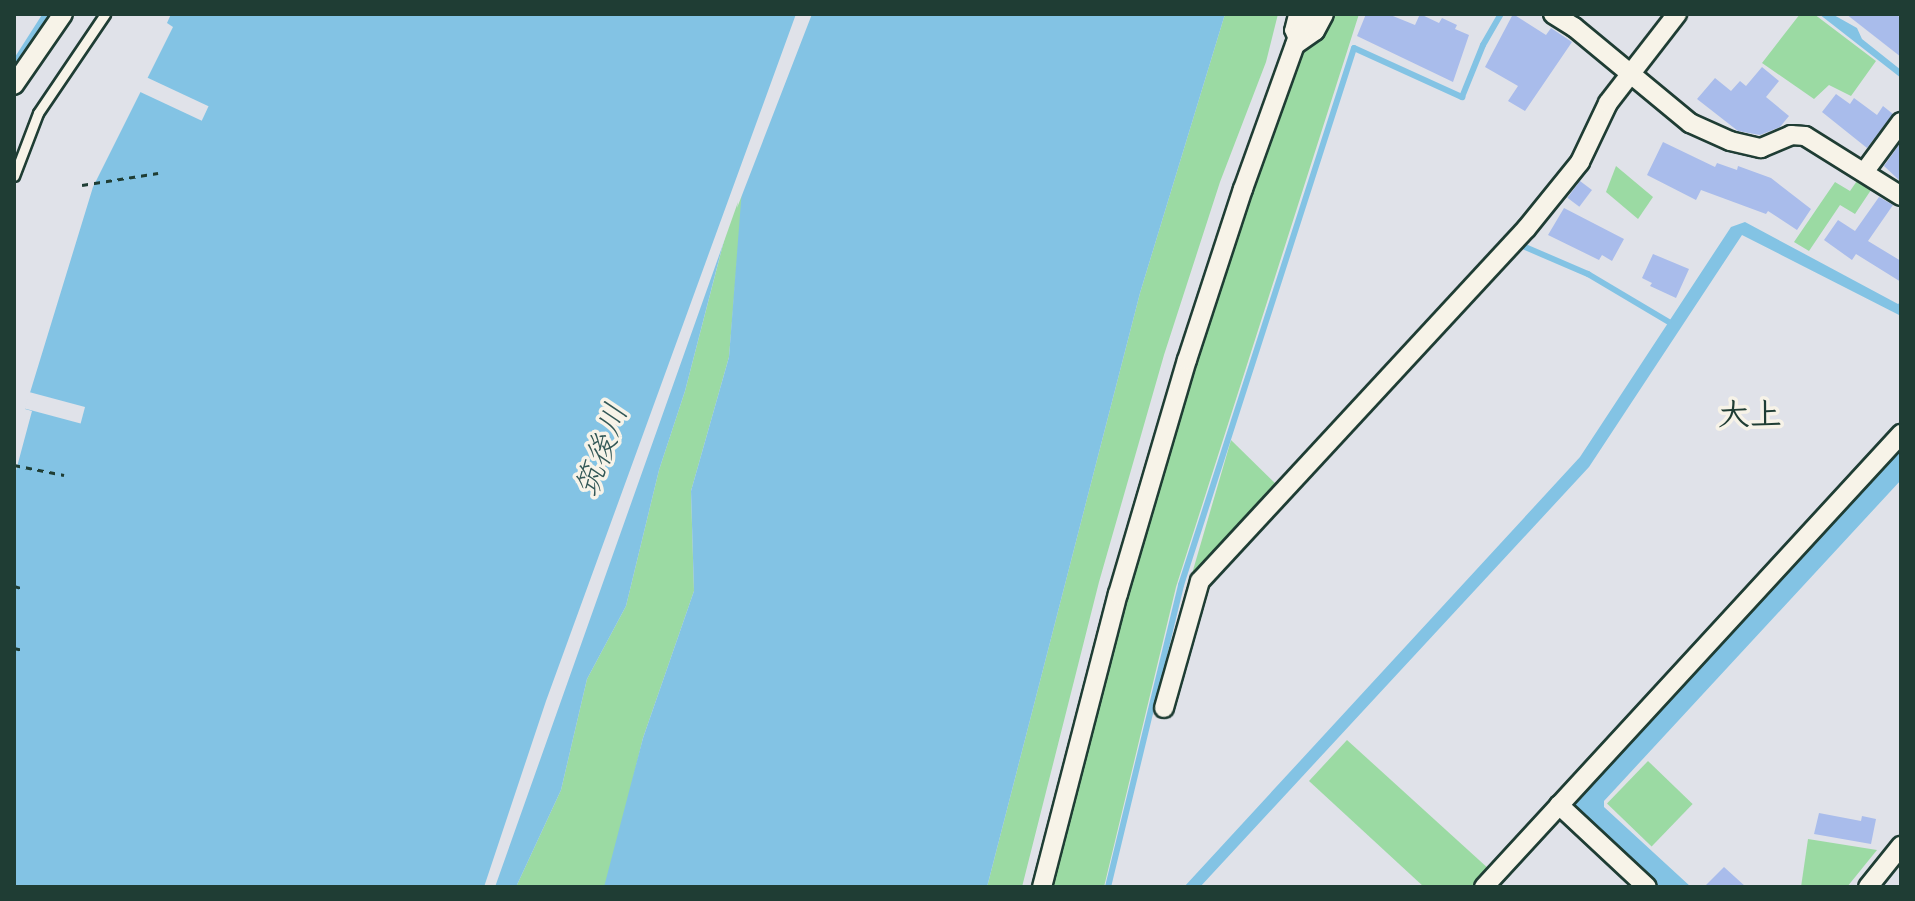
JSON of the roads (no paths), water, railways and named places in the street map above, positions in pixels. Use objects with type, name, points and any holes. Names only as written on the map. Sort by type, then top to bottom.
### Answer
[{"type":"street","points":[[14,85],[63,14]]},
{"type":"street","points":[[1042,887],[1118,594],[1187,360],[1306,14]]},
{"type":"street","points":[[1295,45],[1315,31],[1324,14]]},
{"type":"street","points":[[1553,14],[1574,27],[1690,123],[1730,141],[1761,148],[1791,135],[1805,136],[1901,196]]},
{"type":"street","points":[[1164,708],[1200,581],[1526,229],[1580,162],[1596,122],[1677,14]]},
{"type":"street","points":[[1865,171],[1901,122]]},
{"type":"street","points":[[1484,887],[1901,434]]},
{"type":"street","points":[[1559,805],[1647,887]]},
{"type":"street","points":[[1868,887],[1901,846]]},
{"type":"lane","points":[[14,176],[38,113],[105,14]]},
{"type":"lane","points":[[1293,14],[1289,30],[1295,45]]},
{"type":"water","name":"筑後川","points":[[171,14],[1225,14],[1140,293],[987,887],[604,887],[643,738],[694,591],[691,491],[729,357],[744,163],[685,391],[659,470],[626,606],[587,679],[561,790],[516,887],[14,887],[14,478],[32,411],[25,409],[93,187],[173,27],[167,23]]},
{"type":"water","points":[[1819,14],[1832,14],[1857,28],[1862,39],[1901,70],[1901,78]]},
{"type":"water","points":[[1745,222],[1898,304],[1901,302],[1901,316],[1742,235],[1589,467],[1200,887],[1184,887],[1580,457],[1731,227]]},
{"type":"water","points":[[1901,449],[1901,480],[1604,801],[1604,807],[1691,887],[1660,887],[1576,809],[1576,800]]},
{"type":"waterway","points":[[14,64],[46,14]]},
{"type":"waterway","points":[[1108,887],[1181,585],[1354,48],[1462,97],[1483,45],[1501,14]]},
{"type":"waterway","points":[[1525,247],[1588,274],[1669,322]]},
{"type":"district","name":"大上","points":[[1750,414]]}]
